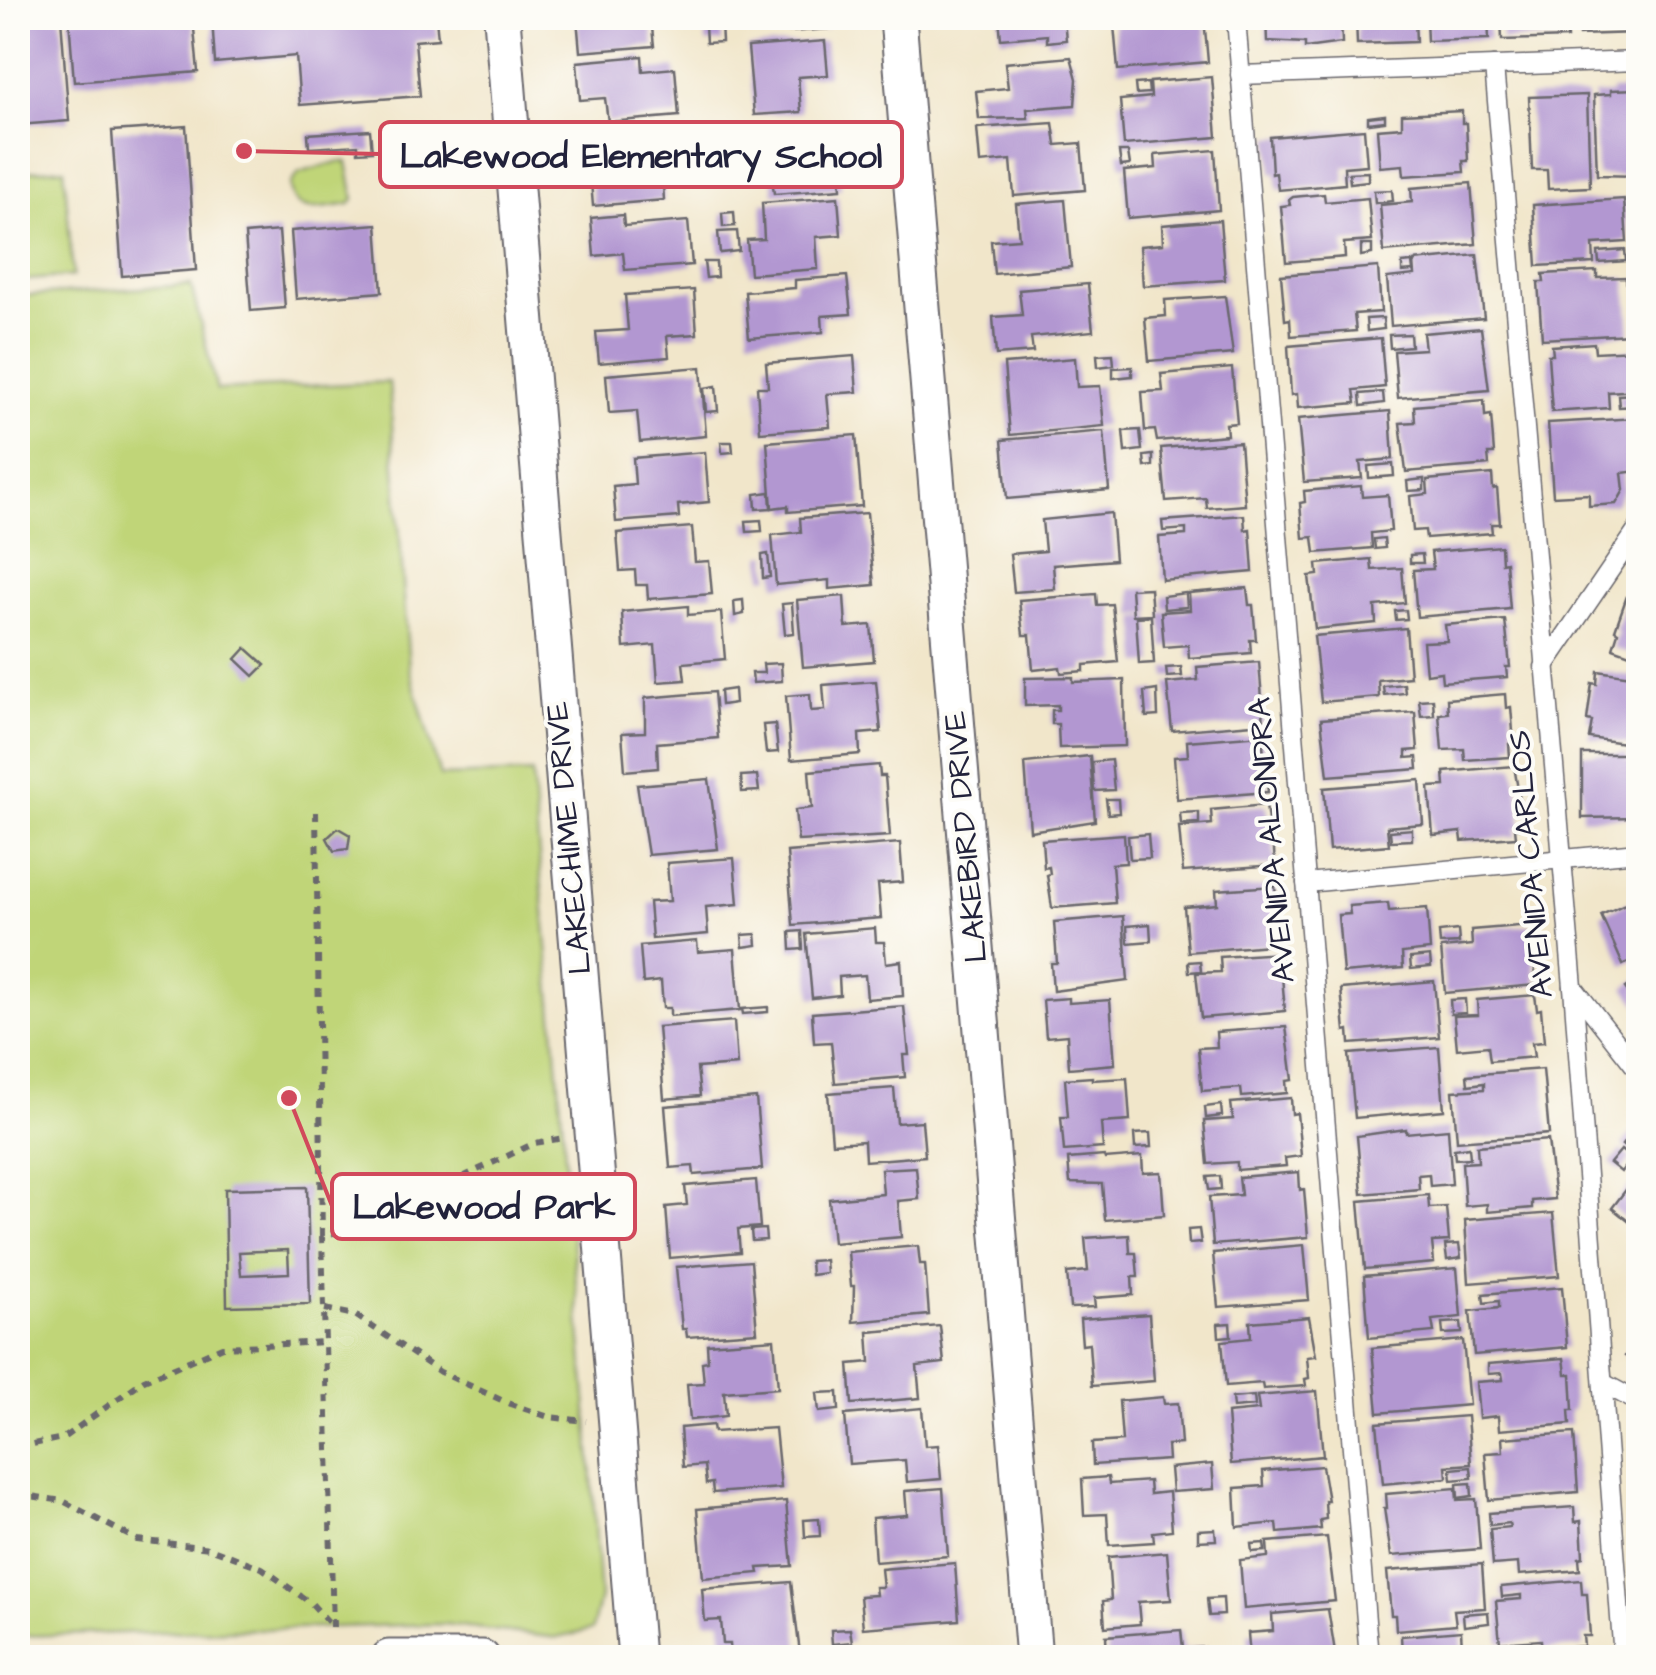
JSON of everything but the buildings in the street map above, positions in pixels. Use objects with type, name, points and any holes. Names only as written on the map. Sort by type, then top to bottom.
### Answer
[{"type":"street","name":"LAKECHIME DRIVE","points":[[502,18],[636,1658]]},
{"type":"street","name":"LAKEBIRD DRIVE","points":[[898,18],[1034,1658]]},
{"type":"street","points":[[389,1658],[482,1658]]},
{"type":"lane","name":"AVENIDA ALONDRA","points":[[1236,18],[1369,1658]]},
{"type":"lane","points":[[1240,75],[1638,61]]},
{"type":"lane","name":"AVENIDA CARLOS","points":[[1494,66],[1573,987],[1623,1658]]},
{"type":"lane","points":[[1544,667],[1638,529]]},
{"type":"lane","points":[[1306,883],[1638,852]]},
{"type":"lane","points":[[1573,987],[1638,1070]]},
{"type":"lane","points":[[1603,1383],[1638,1402]]},
{"type":"path","points":[[18,1494],[63,1501],[137,1540],[210,1548],[262,1568],[312,1604],[334,1627],[322,1237],[316,812]]},
{"type":"path","points":[[322,1237],[375,1218],[535,1142],[595,1135]]},
{"type":"path","points":[[325,1309],[355,1314],[440,1372],[510,1404],[549,1417],[618,1419]]},
{"type":"path","points":[[18,1447],[63,1438],[144,1380],[222,1347],[326,1342]]},
{"type":"green space","points":[[347,162],[354,199],[350,204],[311,208],[296,202],[290,184],[299,173]]},
{"type":"green space","points":[[64,168],[73,276],[18,281],[18,172]]},
{"type":"green space","points":[[191,285],[217,390],[389,382],[409,668],[440,776],[532,773],[588,1421],[600,1597],[592,1630],[557,1638],[444,1624],[18,1636],[18,296]]},
{"type":"place","name":"Lakewood Elementary School","points":[[244,151]]},
{"type":"place","name":"Lakewood Park","points":[[289,1098]]}]
